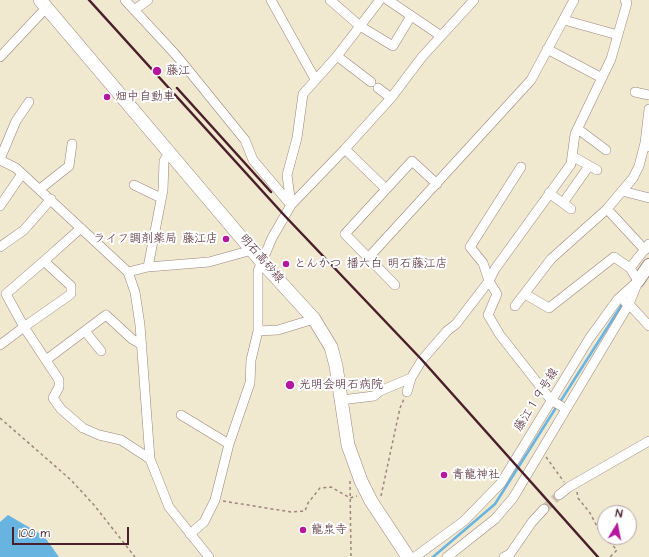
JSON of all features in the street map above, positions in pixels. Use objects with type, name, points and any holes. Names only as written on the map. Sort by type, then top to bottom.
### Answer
[{"type":"main road","name":"明石高砂線","points":[[43,4],[261,261],[314,319],[331,347],[336,366],[348,445],[357,471],[366,492],[408,557]]},
{"type":"street","points":[[126,0],[176,55],[245,140],[253,160],[291,205]]},
{"type":"street","points":[[134,10],[148,0]]},
{"type":"street","points":[[271,0],[315,79]]},
{"type":"street","points":[[330,0],[360,26],[393,46],[411,16]]},
{"type":"street","points":[[291,205],[287,175],[297,138],[303,94],[337,56],[380,0]]},
{"type":"street","points":[[388,0],[441,36]]},
{"type":"street","points":[[190,534],[204,522],[215,499],[229,444],[250,383],[251,360],[258,331],[258,271],[272,238],[291,205],[345,149],[391,98],[422,57],[474,0]]},
{"type":"street","points":[[369,257],[531,80],[574,0]]},
{"type":"street","points":[[407,392],[411,378],[422,360],[446,331],[456,324],[489,281],[549,193],[571,164],[575,134],[611,59],[627,3],[625,0]]},
{"type":"street","points":[[0,57],[43,4]]},
{"type":"street","points":[[564,20],[618,35]]},
{"type":"street","points":[[547,49],[602,78]]},
{"type":"street","points":[[337,56],[391,98]]},
{"type":"street","points":[[635,92],[649,95]]},
{"type":"street","points":[[29,102],[16,121],[0,159],[16,168],[128,272],[135,292],[142,345],[150,459],[169,507],[209,557]]},
{"type":"street","points":[[515,306],[551,259],[607,209],[633,178],[647,146],[649,109]]},
{"type":"street","points":[[578,129],[606,150]]},
{"type":"street","points":[[40,190],[69,166],[72,144]]},
{"type":"street","points":[[345,149],[386,189]]},
{"type":"street","points":[[148,267],[161,198],[164,190],[164,161],[170,152]]},
{"type":"street","points":[[563,203],[593,168],[572,156]]},
{"type":"street","points":[[395,285],[345,234],[412,161],[437,184]]},
{"type":"street","points":[[521,167],[470,247],[483,263],[489,281],[497,294],[488,315],[500,335],[551,400],[566,409]]},
{"type":"street","points":[[0,206],[22,174]]},
{"type":"street","points":[[134,185],[161,198]]},
{"type":"street","points":[[622,191],[649,198]]},
{"type":"street","points":[[549,193],[571,209]]},
{"type":"street","points":[[0,247],[24,230],[51,199]]},
{"type":"street","points":[[607,209],[647,247],[630,268]]},
{"type":"street","points":[[81,228],[6,294],[24,326],[59,380],[59,387],[53,398],[61,409],[83,428],[99,435],[121,440],[150,459]]},
{"type":"street","points":[[128,272],[148,267],[208,262],[252,250]]},
{"type":"street","points":[[524,294],[549,308],[614,257],[630,268],[638,281]]},
{"type":"street","points":[[0,345],[24,326],[71,294],[71,286],[44,260]]},
{"type":"street","points":[[447,557],[495,519],[513,498],[629,304],[638,281],[649,265]]},
{"type":"street","name":"藤江１９号線","points":[[416,557],[464,521],[500,483],[589,339],[618,299],[638,281]]},
{"type":"street","points":[[618,299],[629,304],[649,326]]},
{"type":"street","points":[[46,360],[106,315],[132,339],[142,345]]},
{"type":"street","points":[[258,331],[278,330],[314,319]]},
{"type":"street","points":[[85,331],[101,351]]},
{"type":"street","points":[[341,400],[374,396],[380,391],[411,378]]},
{"type":"street","points":[[181,415],[229,444]]},
{"type":"street","points":[[559,495],[571,486],[649,441]]},
{"type":"street","points":[[509,556],[532,522],[544,509]]},
{"type":"path","points":[[377,510],[400,408],[407,392]]},
{"type":"path","points":[[0,418],[71,480],[98,510],[135,557]]},
{"type":"path","points":[[542,451],[571,486],[590,513],[600,532],[617,550],[610,557]]},
{"type":"path","points":[[350,557],[352,547],[349,523],[350,480],[357,471]]},
{"type":"path","points":[[215,499],[230,504],[291,512],[305,511],[308,503],[320,488],[331,487],[350,498]]},
{"type":"path","points":[[350,498],[366,492]]},
{"type":"water","points":[[8,515],[44,536],[59,557],[0,557],[0,522]]},
{"type":"waterway","points":[[560,402],[623,303]]},
{"type":"waterway","points":[[433,557],[495,504],[557,406]]},
{"type":"tunnel","points":[[544,509],[559,495]]},
{"type":"railway","points":[[89,0],[284,215],[422,360],[598,557]]},
{"type":"railway","points":[[177,88],[271,192]]},
{"type":"place","name":"藤江","points":[[157,71]]},
{"type":"place","name":"畑中自動車","points":[[107,97]]},
{"type":"place","name":"ライフ調剤薬局 藤江店","points":[[226,239]]},
{"type":"place","name":"とんかつ 播六白 明石藤江店","points":[[286,264]]},
{"type":"place","name":"光明会明石病院","points":[[290,385]]},
{"type":"place","name":"青龍神社","points":[[444,475]]},
{"type":"place","name":"龍泉寺","points":[[303,530]]}]
